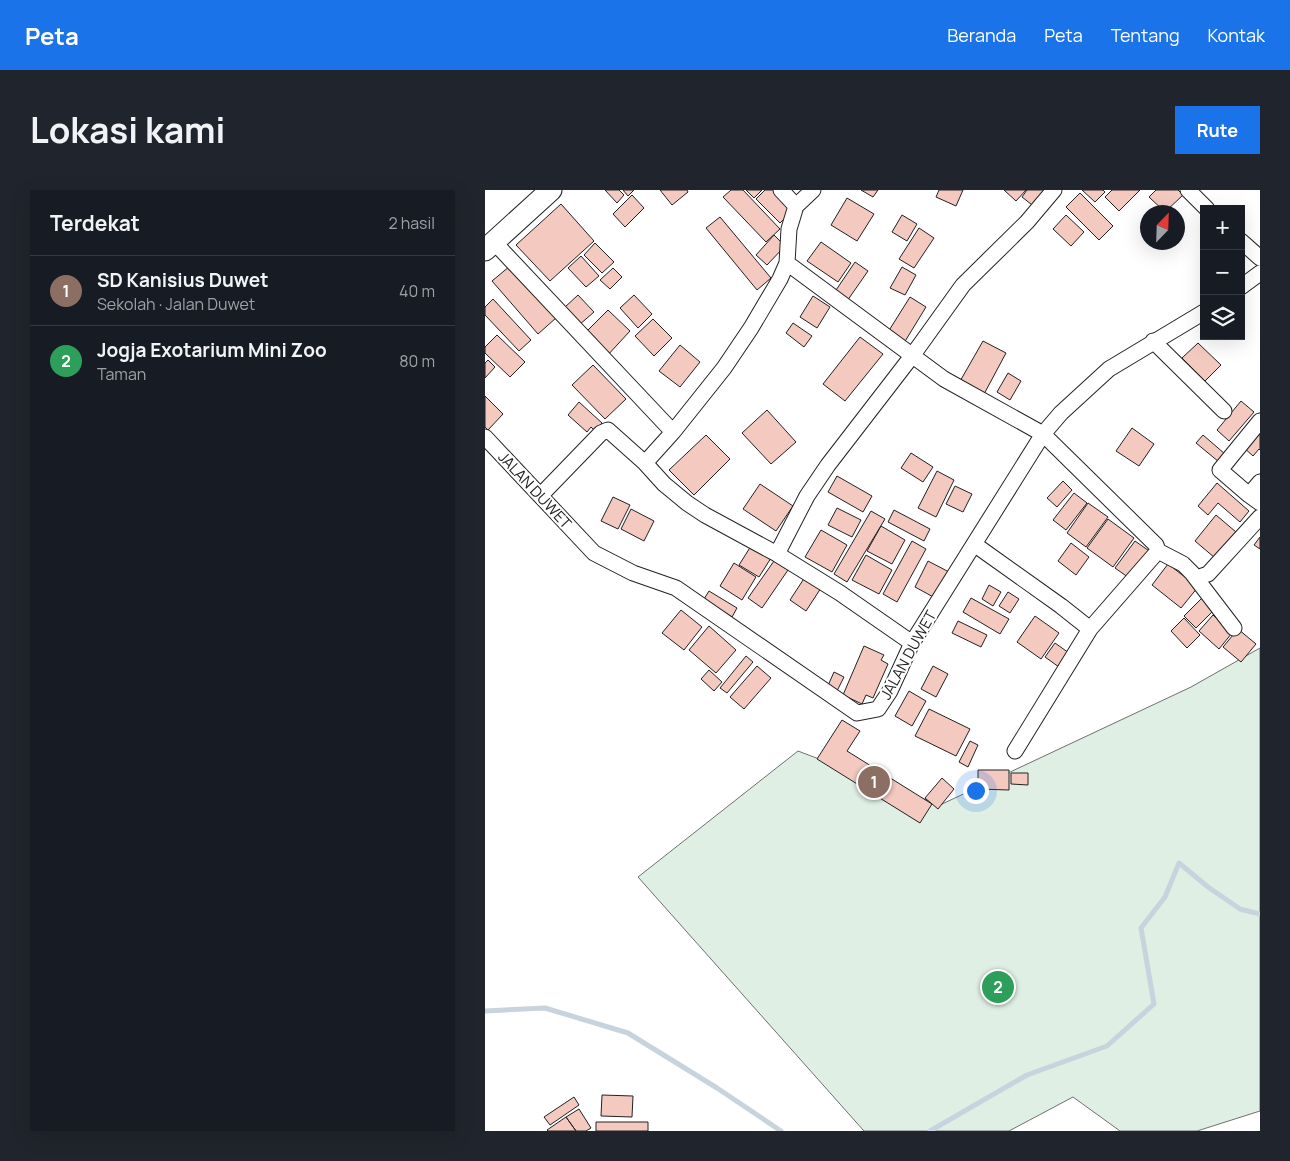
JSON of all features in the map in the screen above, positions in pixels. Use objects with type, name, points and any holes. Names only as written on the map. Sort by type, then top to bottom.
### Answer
[{"type":"main road","points":[[489,246],[551,190]]},
{"type":"street","points":[[781,190],[796,206]]},
{"type":"street","points":[[645,463],[673,432],[741,344],[780,279],[787,263],[789,229],[796,206],[813,190]]},
{"type":"street","points":[[777,554],[807,496],[828,465],[912,356],[963,285],[1027,222],[1054,190]]},
{"type":"street","points":[[1194,192],[1204,205]]},
{"type":"street","points":[[1245,245],[1260,258]]},
{"type":"street","points":[[489,246],[673,432]]},
{"type":"street","points":[[787,263],[944,380],[1043,434],[1156,545],[1158,551],[1183,564],[1234,628]]},
{"type":"street","points":[[1245,283],[1260,274]]},
{"type":"street","name":"JALAN DUWET","points":[[485,437],[594,553],[633,573],[676,588],[857,713],[878,709],[890,691],[912,643],[1043,434],[1061,413],[1109,369],[1200,314]]},
{"type":"street","points":[[1153,341],[1224,411]]},
{"type":"street","points":[[1260,421],[1220,470],[1255,499],[1260,482]]},
{"type":"street","points":[[541,495],[605,430],[608,430],[665,484],[705,515],[777,554],[840,593],[912,643]]},
{"type":"street","points":[[1196,578],[1208,574],[1260,517]]},
{"type":"street","points":[[975,544],[1090,629]]},
{"type":"street","points":[[1015,751],[1090,629],[1158,551]]},
{"type":"green space","points":[[1260,648],[1260,1111],[1197,1131],[1120,1131],[1073,1097],[1009,1131],[864,1131],[638,877],[798,751],[940,805],[1191,687]]},
{"type":"building","points":[[605,190],[619,190],[624,195],[617,203]]},
{"type":"building","points":[[623,190],[634,190],[628,196]]},
{"type":"building","points":[[660,190],[687,190],[688,192],[672,205]]},
{"type":"building","points":[[731,190],[743,190],[780,229],[766,242],[723,197]]},
{"type":"building","points":[[746,190],[762,190],[754,198]]},
{"type":"building","points":[[765,190],[774,190],[794,209],[780,223],[756,199]]},
{"type":"building","points":[[861,190],[878,190],[873,197]]},
{"type":"building","points":[[939,190],[963,190],[956,206],[936,197]]},
{"type":"building","points":[[1004,190],[1026,190],[1016,201]]},
{"type":"building","points":[[1027,190],[1048,190],[1036,208],[1022,197]]},
{"type":"building","points":[[1082,190],[1103,190],[1105,192],[1095,202]]},
{"type":"building","points":[[1112,190],[1140,190],[1119,211],[1105,197]]},
{"type":"building","points":[[1156,190],[1178,190],[1183,195],[1172,205],[1158,205],[1149,197]]},
{"type":"building","points":[[1080,193],[1113,226],[1099,240],[1066,207]]},
{"type":"building","points":[[632,195],[644,208],[625,227],[613,214]]},
{"type":"building","points":[[847,198],[874,214],[857,241],[831,225]]},
{"type":"building","points":[[561,204],[594,241],[550,281],[516,245]]},
{"type":"building","points":[[902,215],[917,224],[907,241],[892,232]]},
{"type":"building","points":[[1066,215],[1084,232],[1071,246],[1053,229]]},
{"type":"building","points":[[720,217],[771,278],[757,290],[706,228]]},
{"type":"building","points":[[919,228],[934,238],[914,268],[899,259]]},
{"type":"building","points":[[774,235],[785,246],[767,265],[756,255]]},
{"type":"building","points":[[821,242],[851,263],[838,282],[807,261]]},
{"type":"building","points":[[595,243],[614,262],[602,273],[584,255]]},
{"type":"building","points":[[581,256],[599,276],[586,287],[568,268]]},
{"type":"building","points":[[855,262],[868,271],[845,304],[832,296]]},
{"type":"building","points":[[510,266],[556,318],[538,334],[492,281]]},
{"type":"building","points":[[902,267],[916,275],[905,295],[890,288]]},
{"type":"building","points":[[613,268],[622,277],[610,289],[600,280]]},
{"type":"building","points":[[578,295],[594,312],[579,325],[564,308]]},
{"type":"building","points":[[634,295],[652,314],[638,328],[620,308]]},
{"type":"building","points":[[813,296],[830,307],[817,328],[800,317]]},
{"type":"building","points":[[910,297],[926,307],[904,343],[888,332]]},
{"type":"building","points":[[493,299],[531,340],[519,351],[485,315],[485,307]]},
{"type":"building","points":[[608,310],[630,331],[606,357],[583,335]]},
{"type":"building","points":[[653,319],[672,338],[654,356],[635,336]]},
{"type":"building","points":[[793,323],[812,336],[804,347],[786,333]]},
{"type":"building","points":[[497,335],[525,362],[510,377],[485,353],[485,347]]},
{"type":"building","points":[[860,337],[883,354],[845,401],[823,384]]},
{"type":"building","points":[[983,341],[1006,353],[983,396],[959,383]]},
{"type":"building","points":[[1198,343],[1221,365],[1205,381],[1182,358]]},
{"type":"building","points":[[680,345],[700,362],[680,387],[659,371]]},
{"type":"building","points":[[488,360],[495,367],[485,378],[485,363]]},
{"type":"building","points":[[593,365],[626,399],[605,419],[572,385]]},
{"type":"building","points":[[1008,373],[1021,381],[1010,400],[997,392]]},
{"type":"building","points":[[485,396],[503,414],[488,430],[485,427]]},
{"type":"building","points":[[1241,401],[1254,412],[1229,441],[1217,430]]},
{"type":"building","points":[[579,402],[602,423],[595,431],[591,427],[587,432],[568,415]]},
{"type":"building","points":[[767,410],[796,442],[771,464],[742,433]]},
{"type":"building","points":[[1260,425],[1260,450],[1253,456],[1242,446]]},
{"type":"building","points":[[1132,428],[1154,444],[1139,466],[1116,451]]},
{"type":"building","points":[[706,435],[730,459],[694,495],[669,470]]},
{"type":"building","points":[[1203,435],[1225,454],[1219,462],[1196,443]]},
{"type":"building","points":[[911,453],[933,467],[923,482],[901,468]]},
{"type":"building","points":[[937,471],[954,480],[936,517],[918,508]]},
{"type":"building","points":[[837,476],[872,496],[863,512],[828,492]]},
{"type":"building","points":[[1063,481],[1072,490],[1057,507],[1047,498]]},
{"type":"building","points":[[1217,483],[1249,511],[1240,522],[1218,503],[1208,515],[1198,506]]},
{"type":"building","points":[[760,484],[793,506],[776,531],[743,509]]},
{"type":"building","points":[[955,486],[972,494],[963,512],[946,504]]},
{"type":"building","points":[[1074,493],[1087,503],[1066,530],[1053,520]]},
{"type":"building","points":[[613,497],[630,505],[618,529],[601,521]]},
{"type":"building","points":[[1088,503],[1108,517],[1086,547],[1067,533]]},
{"type":"building","points":[[837,508],[861,520],[852,537],[828,525]]},
{"type":"building","points":[[631,509],[654,521],[644,541],[621,529]]},
{"type":"building","points":[[894,510],[930,529],[924,541],[888,522]]},
{"type":"building","points":[[871,511],[885,519],[847,582],[834,574]]},
{"type":"building","points":[[1216,515],[1236,532],[1215,558],[1195,541]]},
{"type":"building","points":[[1108,519],[1134,538],[1113,567],[1087,548]]},
{"type":"building","points":[[881,526],[905,540],[892,564],[867,551]]},
{"type":"building","points":[[821,530],[847,545],[832,572],[805,557]]},
{"type":"building","points":[[1260,537],[1260,549],[1254,545]]},
{"type":"building","points":[[912,541],[926,549],[897,602],[883,594]]},
{"type":"building","points":[[1135,541],[1152,553],[1132,580],[1115,568]]},
{"type":"building","points":[[1071,543],[1089,557],[1076,575],[1058,561]]},
{"type":"building","points":[[751,546],[771,558],[759,577],[739,565]]},
{"type":"building","points":[[866,555],[892,570],[879,594],[852,580]]},
{"type":"building","points":[[774,561],[788,570],[762,608],[748,598]]},
{"type":"building","points":[[928,561],[951,573],[937,599],[915,587]]},
{"type":"building","points":[[734,563],[756,577],[742,600],[720,586]]},
{"type":"building","points":[[1168,564],[1198,587],[1181,608],[1152,585]]},
{"type":"building","points":[[805,577],[821,588],[806,611],[790,600]]},
{"type":"building","points":[[989,585],[1001,592],[993,606],[982,599]]},
{"type":"building","points":[[709,591],[737,608],[732,617],[704,599]]},
{"type":"building","points":[[1008,592],[1019,599],[1010,613],[999,606]]},
{"type":"building","points":[[971,598],[1009,619],[1000,634],[963,612]]},
{"type":"building","points":[[1202,598],[1214,610],[1196,628],[1184,616]]},
{"type":"building","points":[[681,610],[702,627],[684,650],[662,633]]},
{"type":"building","points":[[1213,615],[1232,633],[1219,649],[1199,631]]},
{"type":"building","points":[[1035,616],[1059,633],[1041,659],[1017,642]]},
{"type":"building","points":[[1184,618],[1200,635],[1187,648],[1171,631]]},
{"type":"building","points":[[958,621],[987,635],[981,647],[952,633]]},
{"type":"building","points":[[709,626],[736,650],[716,673],[689,650]]},
{"type":"building","points":[[1238,629],[1256,644],[1241,662],[1223,647]]},
{"type":"building","points":[[1055,643],[1069,653],[1059,667],[1045,657]]},
{"type":"building","points":[[864,646],[884,655],[881,660],[888,664],[873,698],[866,695],[862,704],[843,695]]},
{"type":"building","points":[[746,656],[753,662],[727,693],[720,688]]},
{"type":"building","points":[[757,666],[771,678],[744,709],[730,697]]},
{"type":"building","points":[[933,666],[948,674],[936,697],[921,689]]},
{"type":"building","points":[[709,670],[722,682],[714,691],[701,679]]},
{"type":"building","points":[[834,672],[844,677],[835,695],[826,690]]},
{"type":"building","points":[[909,691],[926,701],[912,726],[895,716]]},
{"type":"building","points":[[929,709],[970,729],[956,756],[915,736]]},
{"type":"building","points":[[842,720],[860,731],[847,751],[932,804],[920,823],[817,759]]},
{"type":"building","points":[[970,741],[978,745],[968,767],[959,762]]},
{"type":"building","points":[[978,770],[1009,770],[1009,790],[978,789]]},
{"type":"building","points":[[1011,773],[1028,773],[1028,785],[1011,784]]},
{"type":"building","points":[[942,778],[954,789],[938,809],[925,798]]},
{"type":"building","points":[[602,1095],[633,1096],[632,1117],[601,1116]]},
{"type":"building","points":[[574,1097],[579,1105],[550,1125],[544,1117]]},
{"type":"building","points":[[579,1109],[591,1128],[586,1131],[576,1131],[566,1117]]},
{"type":"building","points":[[566,1117],[576,1131],[547,1130]]},
{"type":"building","points":[[596,1122],[648,1122],[648,1131],[596,1131]]},
{"type":"waterway","points":[[930,1131],[1027,1075],[1107,1046],[1154,1004],[1141,928],[1165,897],[1179,863],[1208,887],[1240,909],[1260,914]]},
{"type":"waterway","points":[[485,1011],[545,1008],[628,1033],[717,1088],[781,1131]]},
{"type":"place","name":"SD Kanisius Duwet","points":[[874,782]]},
{"type":"place","name":"Jogja Exotarium Mini Zoo","points":[[998,987]]}]
